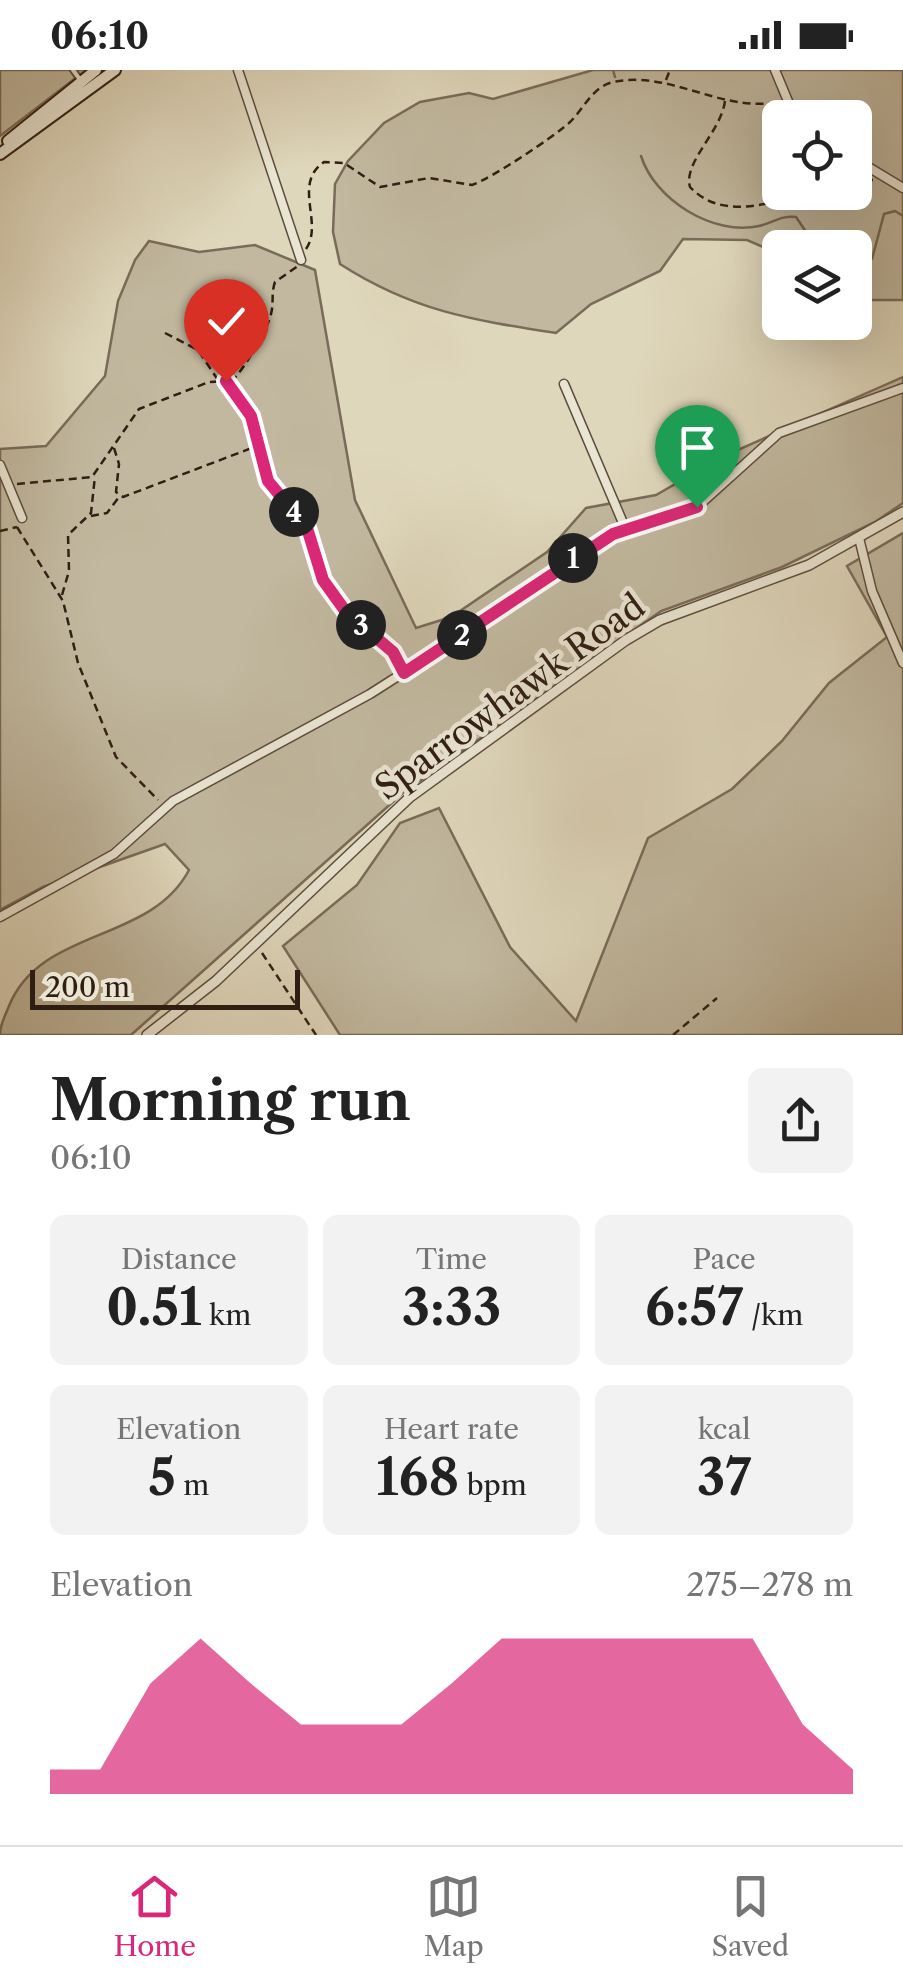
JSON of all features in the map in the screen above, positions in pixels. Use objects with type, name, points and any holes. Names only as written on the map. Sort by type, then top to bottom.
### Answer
[{"type":"main road","points":[[0,151],[88,79],[115,70]]},
{"type":"street","points":[[238,70],[299,257]]},
{"type":"street","points":[[776,70],[785,100]]},
{"type":"street","points":[[872,169],[903,188]]},
{"type":"street","points":[[564,384],[626,530]]},
{"type":"street","points":[[0,917],[114,854],[164,807],[404,673],[544,582],[574,558],[626,530],[697,507],[778,433],[903,388]]},
{"type":"street","points":[[0,465],[20,522]]},
{"type":"street","name":"Sparrowhawk Road","points":[[147,1035],[256,944],[410,797],[626,640],[660,620],[782,576],[903,512]]},
{"type":"street","points":[[859,538],[872,592],[903,663]]},
{"type":"lane","points":[[73,70],[88,79]]},
{"type":"path","points":[[665,81],[670,70]]},
{"type":"path","points":[[230,383],[248,364],[254,343],[268,324],[275,282],[294,271],[312,237],[309,185],[313,172],[324,162],[344,164],[380,186],[429,178],[472,185],[567,125],[602,86],[633,79],[665,81],[725,101],[762,103]]},
{"type":"path","points":[[725,101],[719,127],[688,173],[690,186],[707,202],[729,208],[762,201]]},
{"type":"path","points":[[872,180],[890,180]]},
{"type":"path","points":[[165,333],[198,350],[218,380]]},
{"type":"path","points":[[90,516],[95,474],[140,409],[218,380],[230,383],[251,416],[268,481],[307,528],[323,580],[346,612],[393,652],[404,673]]},
{"type":"path","points":[[62,599],[68,577],[68,535],[75,524],[107,513],[120,496],[200,471],[258,446]]},
{"type":"path","points":[[113,448],[119,464],[115,487],[120,496]]},
{"type":"path","points":[[8,484],[83,479],[95,474]]},
{"type":"path","points":[[0,531],[20,522],[62,599],[78,663],[116,757],[164,807]]},
{"type":"path","points":[[256,944],[316,1035]]},
{"type":"path","points":[[673,1035],[718,998]]},
{"type":"shaded area","points":[[0,70],[86,70],[0,136]]},
{"type":"shaded area","points":[[593,70],[903,70],[903,300],[872,300],[872,230],[762,230],[762,246],[747,240],[683,239],[660,271],[591,304],[556,333],[418,303],[340,264],[333,232],[335,184],[348,161],[384,123],[420,102],[469,93],[493,99]]},
{"type":"shaded area","points":[[149,241],[199,252],[255,245],[315,270],[355,500],[416,628],[451,617],[547,552],[586,508],[656,495],[724,456],[903,377],[903,503],[875,522],[782,567],[661,611],[404,792],[131,1035],[0,1035],[9,1006],[24,981],[45,962],[149,911],[171,894],[189,870],[165,844],[43,887],[0,910],[0,449],[46,446],[105,376],[118,301],[135,260]]},
{"type":"shaded area","points":[[903,533],[903,1035],[340,1035],[283,946],[357,885],[400,823],[439,808],[510,947],[576,1021],[648,838],[732,789],[782,741],[829,683],[887,637],[847,566]]},
{"type":"waterway","points":[[613,70],[615,77]]},
{"type":"waterway","points":[[641,156],[659,187],[705,220],[741,228],[796,217],[805,230]]},
{"type":"waterway","points":[[872,259],[884,214],[895,211],[903,216]]},
{"type":"route","points":[[226,381],[238,391],[251,416],[268,481],[307,528],[323,580],[346,612],[393,652],[404,673],[613,534],[697,507]]}]
